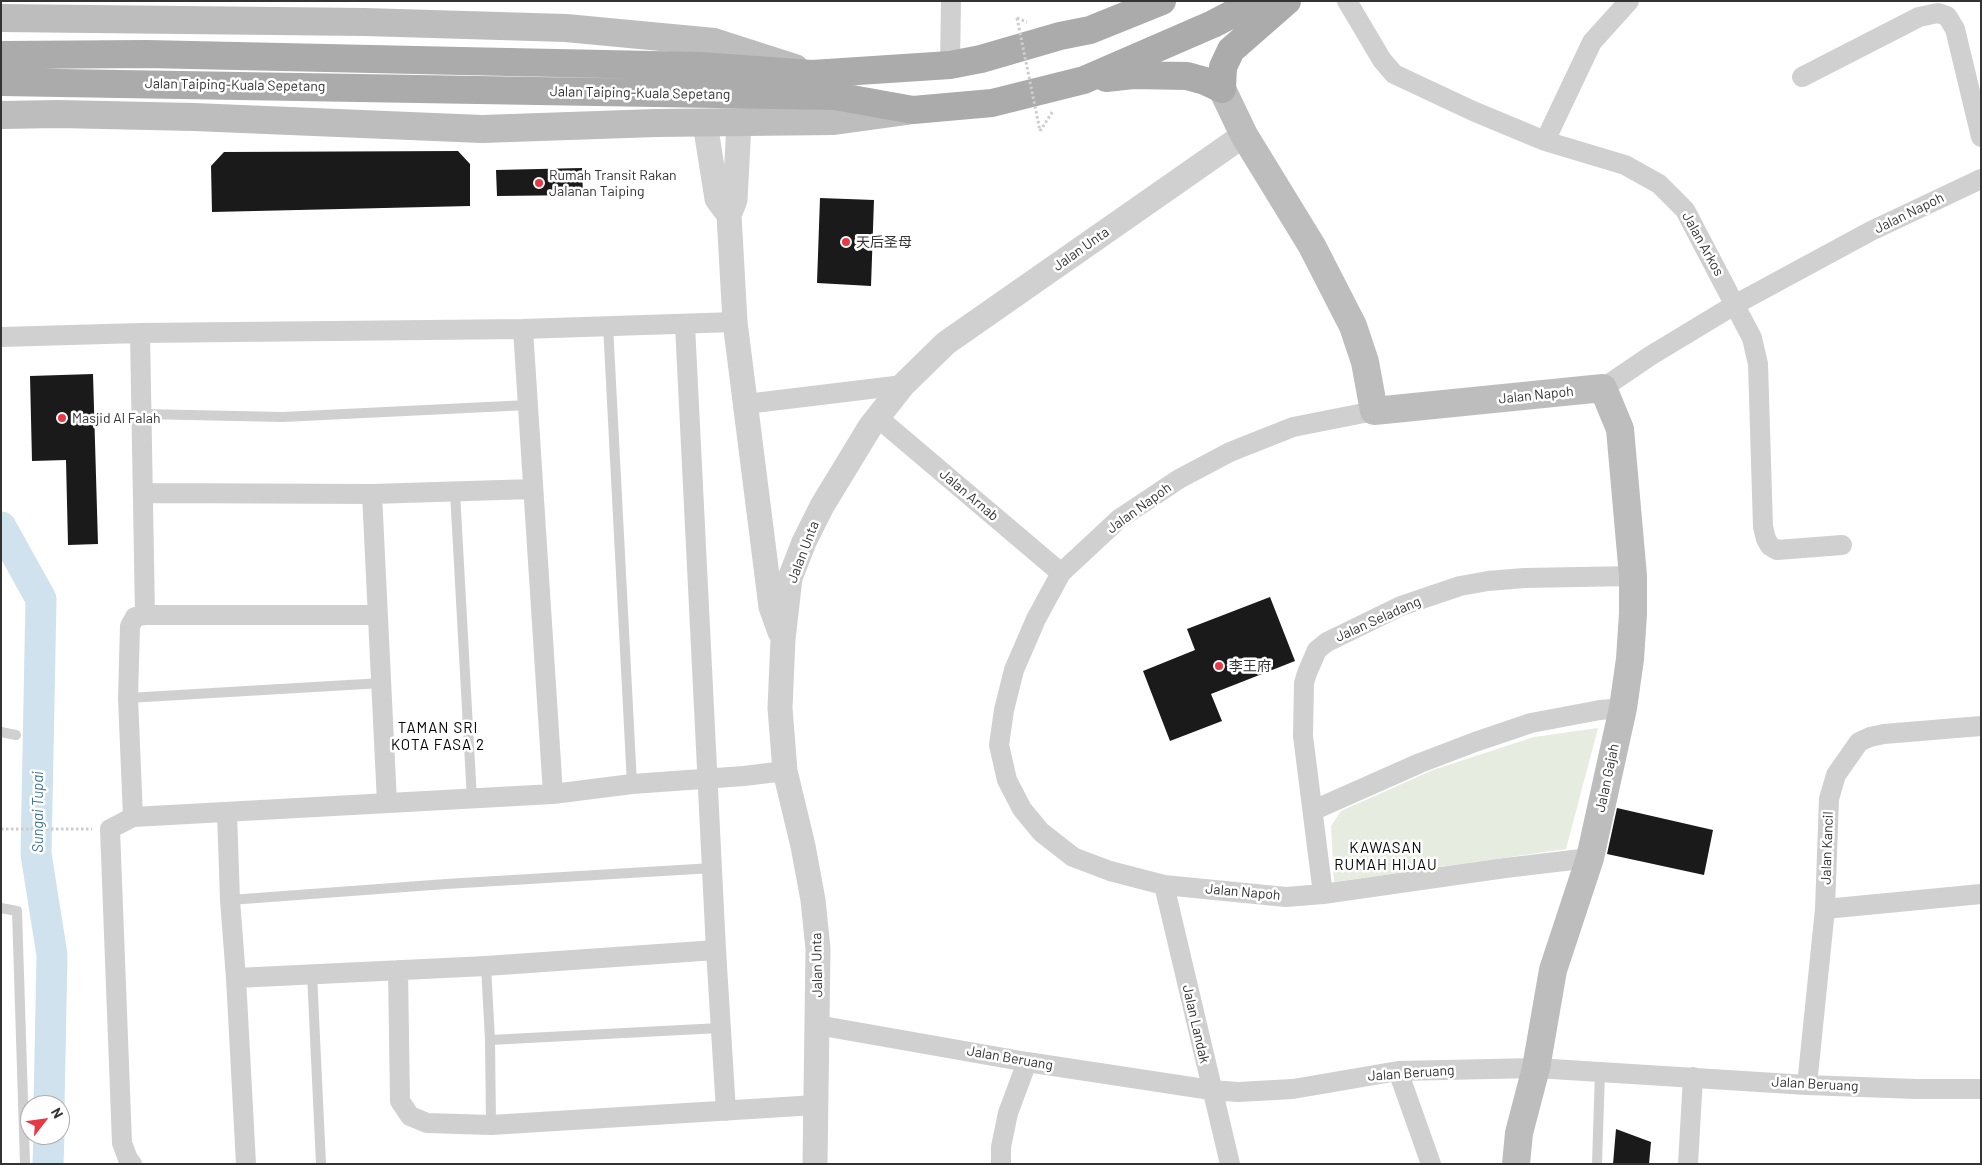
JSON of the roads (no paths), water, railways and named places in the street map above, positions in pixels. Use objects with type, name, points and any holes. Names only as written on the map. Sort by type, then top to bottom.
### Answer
[{"type":"main road","name":"Jalan Taiping-Kuala Sepetang","points":[[1,55],[147,54],[700,66],[812,74],[950,65],[981,59],[1060,36],[1090,30],[1162,1]]},
{"type":"main road","name":"Jalan Taiping-Kuala Sepetang","points":[[1,82],[835,96],[913,110],[992,103],[1084,80],[1213,24],[1258,1]]},
{"type":"main road","points":[[1287,1],[1231,50],[1223,67],[1222,89],[1244,135],[1312,246],[1353,326],[1365,362],[1374,410]]},
{"type":"main road","points":[[1,18],[355,22],[566,28],[714,42],[812,74]]},
{"type":"main road","points":[[1090,30],[1115,35],[1126,42],[1128,48],[1127,55],[1122,64]]},
{"type":"main road","points":[[1084,80],[1133,75],[1187,76],[1205,81],[1222,89]]},
{"type":"main road","points":[[1,115],[194,117],[482,129],[656,123],[834,121],[913,110]]},
{"type":"main road","name":"Jalan Napoh","points":[[1374,410],[1603,388]]},
{"type":"main road","name":"Jalan Gajah","points":[[1516,1164],[1519,1133],[1536,1068],[1553,970],[1590,858],[1623,708],[1630,660],[1633,576],[1620,429],[1603,388]]},
{"type":"street","points":[[950,65],[951,1]]},
{"type":"street","name":"Jalan Arkos","points":[[1347,1],[1382,60],[1394,74],[1473,111],[1545,141],[1626,166],[1659,184],[1684,210],[1736,304],[1752,338],[1758,364],[1763,527],[1766,538],[1770,546],[1777,550],[1842,545]]},
{"type":"street","points":[[1545,141],[1592,42],[1629,1]]},
{"type":"street","points":[[1802,77],[1919,17],[1938,13],[1946,16],[1955,30],[1981,137]]},
{"type":"street","points":[[705,123],[717,198],[729,215]]},
{"type":"street","points":[[739,123],[735,200],[729,215],[735,322],[771,607],[783,639]]},
{"type":"street","name":"Jalan Unta","points":[[815,1164],[818,949],[813,900],[803,846],[785,771],[780,708],[783,639],[790,578],[804,542],[822,506],[877,418],[903,385],[946,343],[1244,135]]},
{"type":"street","name":"Jalan Napoh","points":[[1603,388],[1650,356],[1736,304],[1871,231],[1981,179]]},
{"type":"street","points":[[1,337],[140,333],[523,329],[735,322]]},
{"type":"street","points":[[685,325],[720,1028],[726,1111]]},
{"type":"street","points":[[523,329],[553,794]]},
{"type":"street","points":[[140,333],[145,615]]},
{"type":"street","points":[[746,404],[903,385]]},
{"type":"street","name":"Jalan Napoh","points":[[1374,410],[1293,427],[1230,452],[1179,479],[1119,519],[1061,573],[1036,619],[1014,670],[1004,710],[999,744],[1007,780],[1022,809],[1041,832],[1073,857],[1110,871],[1164,885],[1286,896],[1323,894],[1590,858]]},
{"type":"street","name":"Jalan Arnab","points":[[877,418],[1061,573]]},
{"type":"street","points":[[144,493],[372,494],[533,489]]},
{"type":"street","points":[[372,494],[387,803]]},
{"type":"street","points":[[761,523],[778,560],[790,578]]},
{"type":"street","name":"Jalan Seladang","points":[[1323,894],[1314,810],[1303,736],[1304,683],[1311,661],[1318,650],[1327,642],[1401,606],[1460,586],[1524,578],[1633,576]]},
{"type":"street","points":[[133,817],[128,698],[130,626],[134,617],[145,615],[378,615]]},
{"type":"street","points":[[1314,810],[1420,763],[1531,723],[1600,710],[1623,708]]},
{"type":"street","name":"Jalan Kancil","points":[[1807,1084],[1825,909],[1829,799],[1836,775],[1859,742],[1870,737],[1884,734],[1981,726]]},
{"type":"street","points":[[132,1164],[122,1143],[110,829],[133,817],[472,800],[785,771]]},
{"type":"street","points":[[227,812],[230,900],[246,1164]]},
{"type":"street","name":"Jalan Landak","points":[[1164,885],[1230,1164]]},
{"type":"street","points":[[1825,909],[1981,894]]},
{"type":"street","points":[[236,978],[486,966],[716,950]]},
{"type":"street","points":[[398,970],[400,1101],[410,1116],[427,1124],[491,1125],[816,1105]]},
{"type":"street","name":"Jalan Beruang","points":[[817,1025],[1027,1062],[1211,1090],[1238,1092],[1293,1089],[1398,1071],[1536,1068],[1807,1084],[1916,1089],[1981,1089]]},
{"type":"street","points":[[1001,1164],[1001,1147],[1008,1112],[1027,1062]]},
{"type":"street","points":[[1398,1071],[1431,1164]]},
{"type":"street","points":[[1688,1164],[1693,1077]]},
{"type":"lane","points":[[608,325],[632,784]]},
{"type":"lane","points":[[142,414],[283,417],[528,405]]},
{"type":"lane","points":[[455,492],[472,800]]},
{"type":"lane","points":[[128,698],[382,683]]},
{"type":"lane","points":[[1,732],[16,735]]},
{"type":"lane","points":[[230,900],[446,884],[713,868]]},
{"type":"lane","points":[[1,908],[17,911],[25,1164]]},
{"type":"lane","points":[[486,966],[490,1040],[491,1125]]},
{"type":"lane","points":[[312,974],[321,1164]]},
{"type":"lane","points":[[490,1040],[720,1028]]},
{"type":"lane","points":[[1597,1164],[1600,1072]]},
{"type":"waterway","name":"Sungai Tupai","points":[[1,527],[41,599],[36,854],[52,955],[49,1095]]},
{"type":"waterway","name":"Sungai Tupai","points":[[48,1164],[49,1145]]},
{"type":"place","name":"Rumah Transit Rakan Jalanan Taiping","points":[[539,183]]},
{"type":"place","name":"天后圣母","points":[[846,242]]},
{"type":"place","name":"Masjid Al Falah","points":[[62,418]]},
{"type":"place","name":"李王府","points":[[1219,666]]},
{"type":"district","name":"TAMAN SRI KOTA FASA 2","points":[[438,736]]},
{"type":"district","name":"KAWASAN RUMAH HIJAU","points":[[1386,856]]}]
